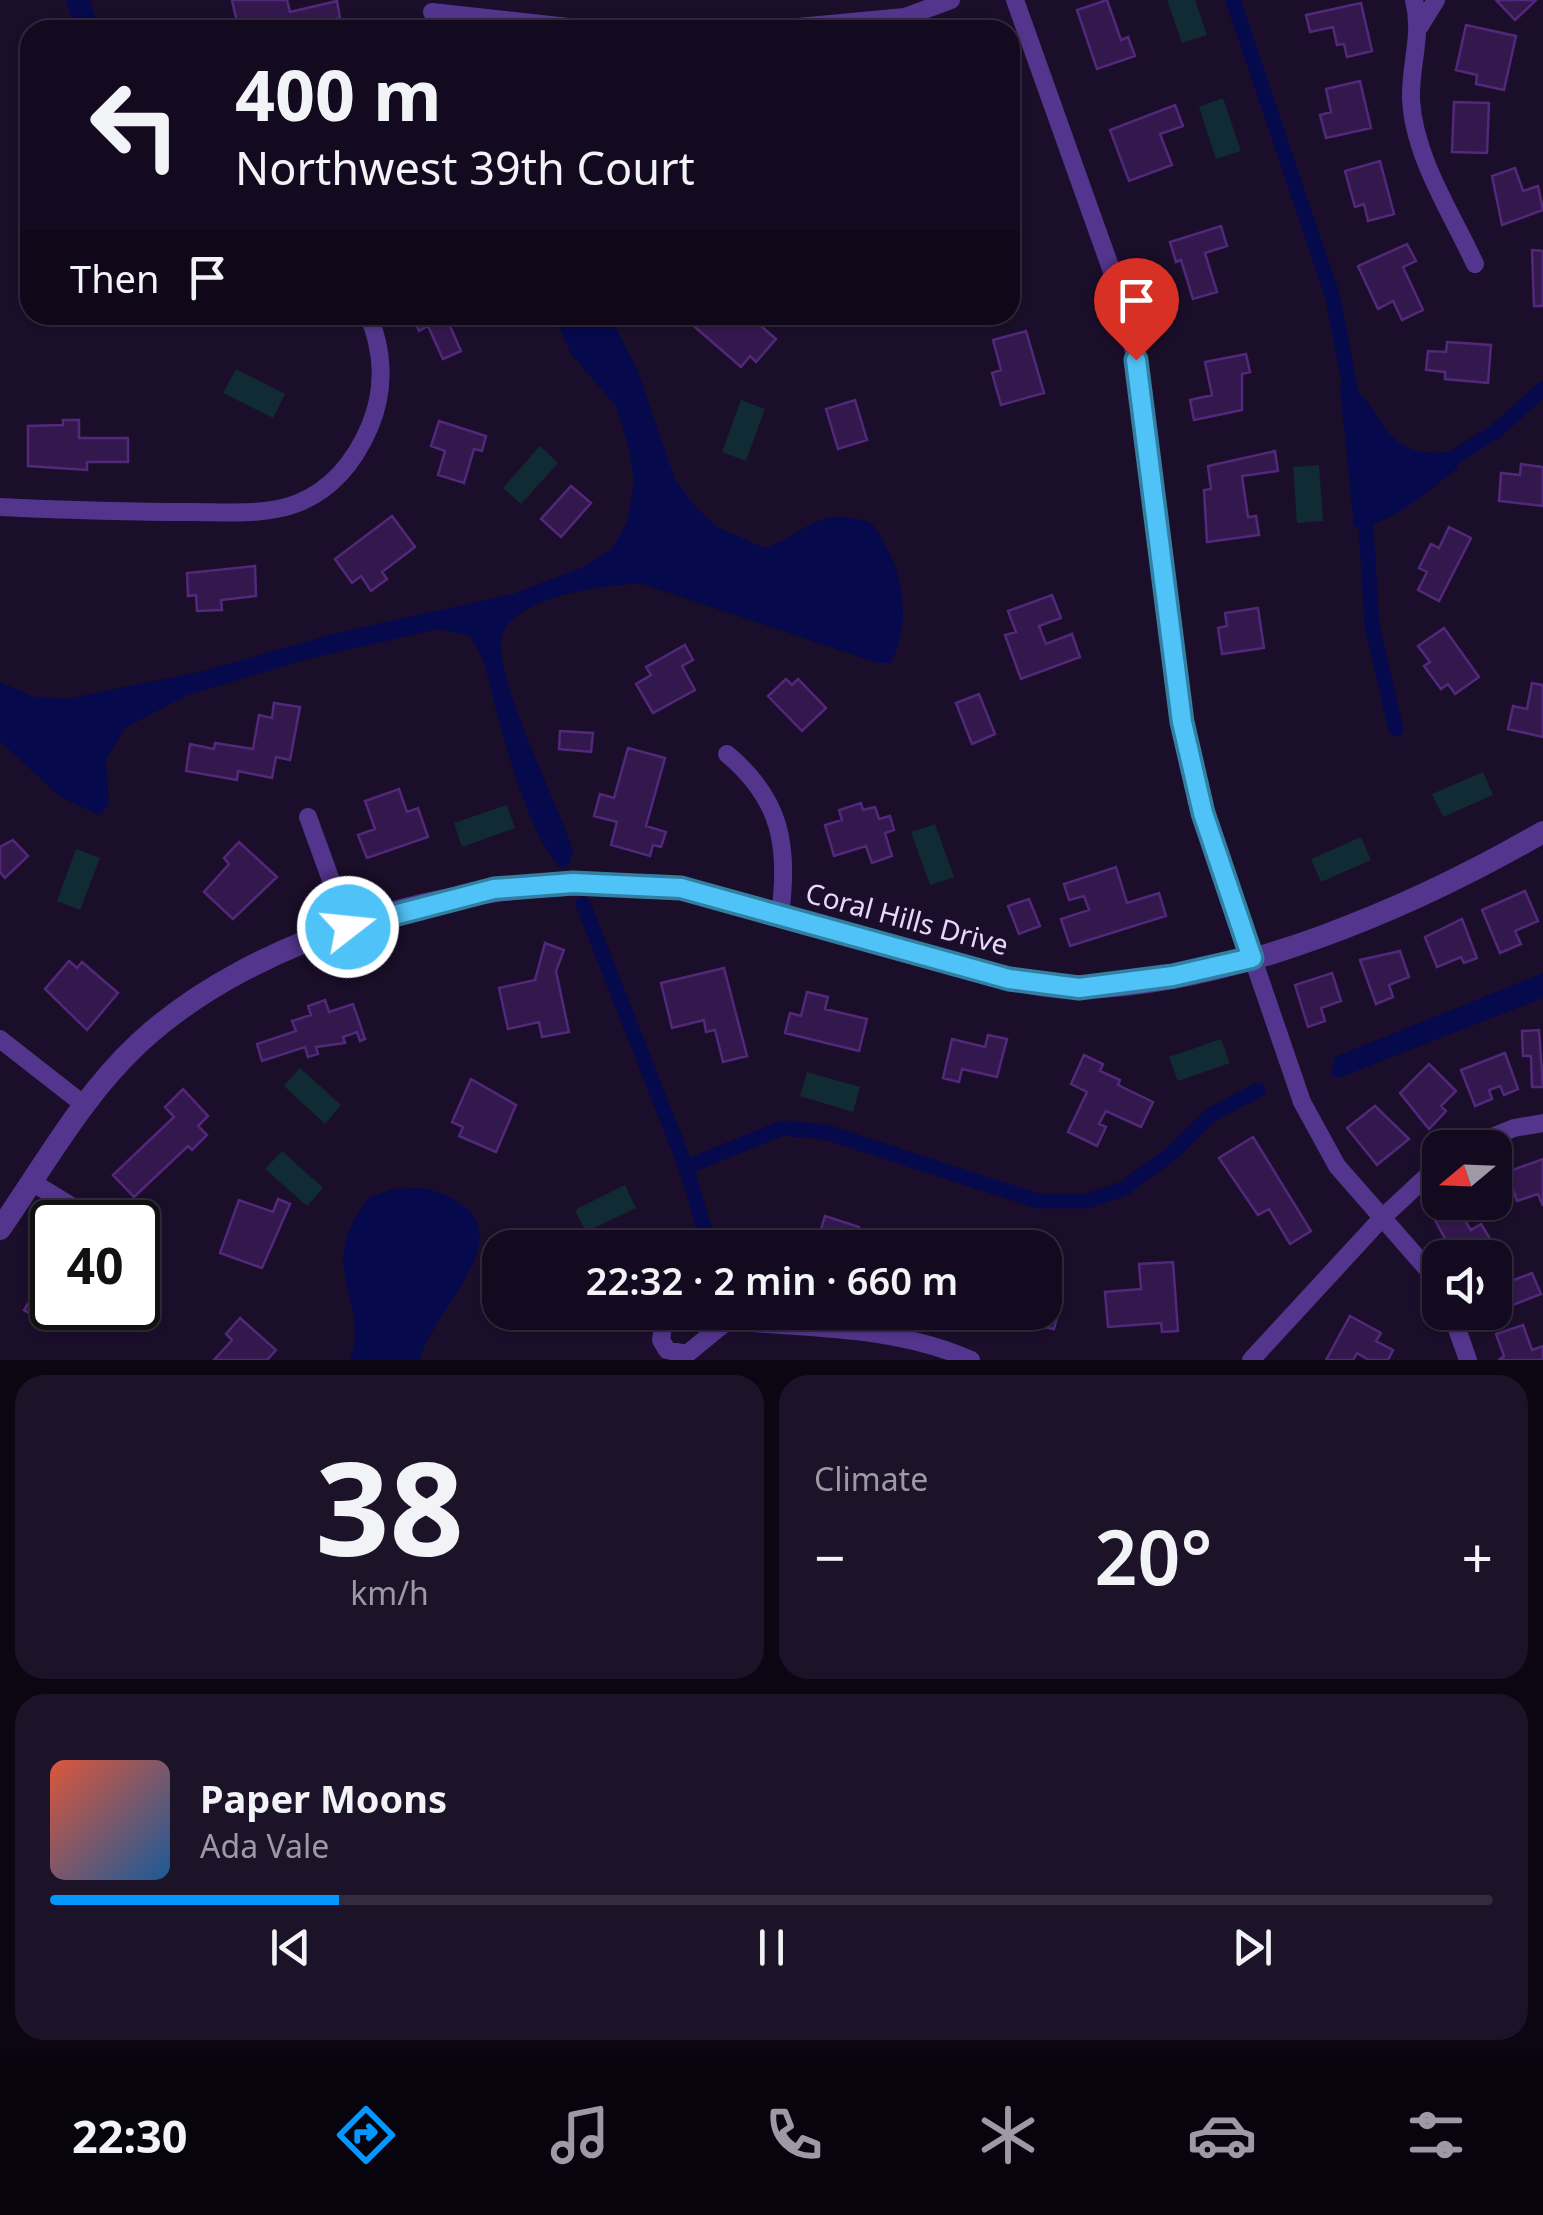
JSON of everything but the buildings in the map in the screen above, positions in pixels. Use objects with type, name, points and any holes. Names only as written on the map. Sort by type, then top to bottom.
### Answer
[{"type":"street","points":[[873,20],[905,17],[951,0]]},
{"type":"street","points":[[1015,0],[1121,297],[1143,390],[1182,722],[1203,813],[1302,1102],[1337,1166],[1422,1263]]},
{"type":"street","points":[[1414,0],[1420,26],[1411,96],[1416,137],[1475,264]]},
{"type":"street","points":[[1420,26],[1436,0]]},
{"type":"street","points":[[432,12],[505,20]]},
{"type":"street","points":[[0,507],[253,512],[296,504],[323,490],[362,445],[376,413],[382,388],[380,353],[371,325]]},
{"type":"street","points":[[727,754],[750,774],[780,828],[787,862],[780,914]]},
{"type":"street","points":[[308,817],[348,927]]},
{"type":"street","name":"Coral Hills Drive","points":[[0,1229],[83,1104],[139,1043],[178,1013],[276,954],[348,927],[494,889],[573,883],[681,888],[1009,979],[1079,988],[1173,976],[1252,958],[1426,892],[1543,832]]},
{"type":"street","points":[[0,1039],[83,1104]]},
{"type":"street","points":[[1509,1130],[1543,1123]]},
{"type":"street","points":[[1252,1360],[1382,1218],[1422,1181]]},
{"type":"street","points":[[32,1182],[61,1200]]},
{"type":"street","points":[[823,1330],[923,1342],[970,1360]]},
{"type":"street","points":[[1457,1330],[1468,1360]]},
{"type":"shaded area","points":[[66,0],[90,0],[96,20],[73,20]]},
{"type":"shaded area","points":[[1167,0],[1195,0],[1207,35],[1182,43]]},
{"type":"shaded area","points":[[1223,98],[1241,151],[1216,159],[1199,107]]},
{"type":"shaded area","points":[[558,325],[614,325],[637,369],[675,479],[696,508],[719,528],[765,548],[823,519],[870,522],[890,554],[901,590],[902,627],[891,663],[878,663],[643,584],[585,590],[521,613],[507,625],[501,640],[502,659],[518,713],[573,850],[570,863],[563,869],[531,818],[483,661],[469,636],[438,629],[311,658],[185,696],[125,728],[106,760],[109,805],[99,815],[59,796],[0,741],[0,682],[34,697],[66,699],[199,672],[341,632],[513,594],[583,567],[612,549],[627,522],[634,482],[629,449],[616,406],[571,354]]},
{"type":"shaded area","points":[[236,369],[285,394],[273,418],[223,393]]},
{"type":"shaded area","points":[[1351,385],[1399,442],[1410,449],[1448,452],[1458,468],[1395,514],[1354,527],[1340,387]]},
{"type":"shaded area","points":[[741,400],[765,409],[746,461],[722,452]]},
{"type":"shaded area","points":[[540,446],[558,463],[521,504],[503,488]]},
{"type":"shaded area","points":[[1319,465],[1323,521],[1297,523],[1293,467]]},
{"type":"shaded area","points":[[1483,772],[1493,795],[1443,817],[1432,794]]},
{"type":"shaded area","points":[[507,805],[515,828],[462,847],[454,823]]},
{"type":"shaded area","points":[[935,824],[954,877],[930,885],[911,832]]},
{"type":"shaded area","points":[[1361,837],[1371,860],[1321,882],[1311,859]]},
{"type":"shaded area","points":[[76,849],[100,858],[80,910],[57,901]]},
{"type":"shaded area","points":[[1543,973],[1543,998],[1338,1078],[1331,1075],[1335,1057]]},
{"type":"shaded area","points":[[1221,1039],[1230,1063],[1178,1081],[1169,1057]]},
{"type":"shaded area","points":[[300,1068],[341,1105],[325,1124],[284,1086]]},
{"type":"shaded area","points":[[807,1072],[860,1087],[853,1112],[800,1096]]},
{"type":"shaded area","points":[[282,1151],[323,1188],[307,1206],[265,1169]]},
{"type":"shaded area","points":[[625,1185],[636,1208],[590,1230],[585,1230],[575,1210]]},
{"type":"shaded area","points":[[424,1188],[459,1202],[476,1221],[479,1242],[472,1265],[420,1360],[350,1360],[355,1329],[344,1265],[349,1230],[367,1199],[393,1189]]},
{"type":"waterway","points":[[1233,0],[1333,298],[1353,403]]},
{"type":"waterway","points":[[1439,467],[1496,431],[1543,389]]},
{"type":"waterway","points":[[1365,510],[1372,625],[1396,729]]},
{"type":"waterway","points":[[583,904],[686,1167],[705,1230]]},
{"type":"waterway","points":[[686,1167],[783,1128],[825,1132],[1038,1201],[1087,1201],[1123,1189],[1171,1154],[1211,1115],[1258,1090]]},
{"type":"route","points":[[348,927],[494,889],[573,883],[681,888],[1009,979],[1079,988],[1173,976],[1252,958],[1203,813],[1182,722],[1143,390],[1136,360]]}]
